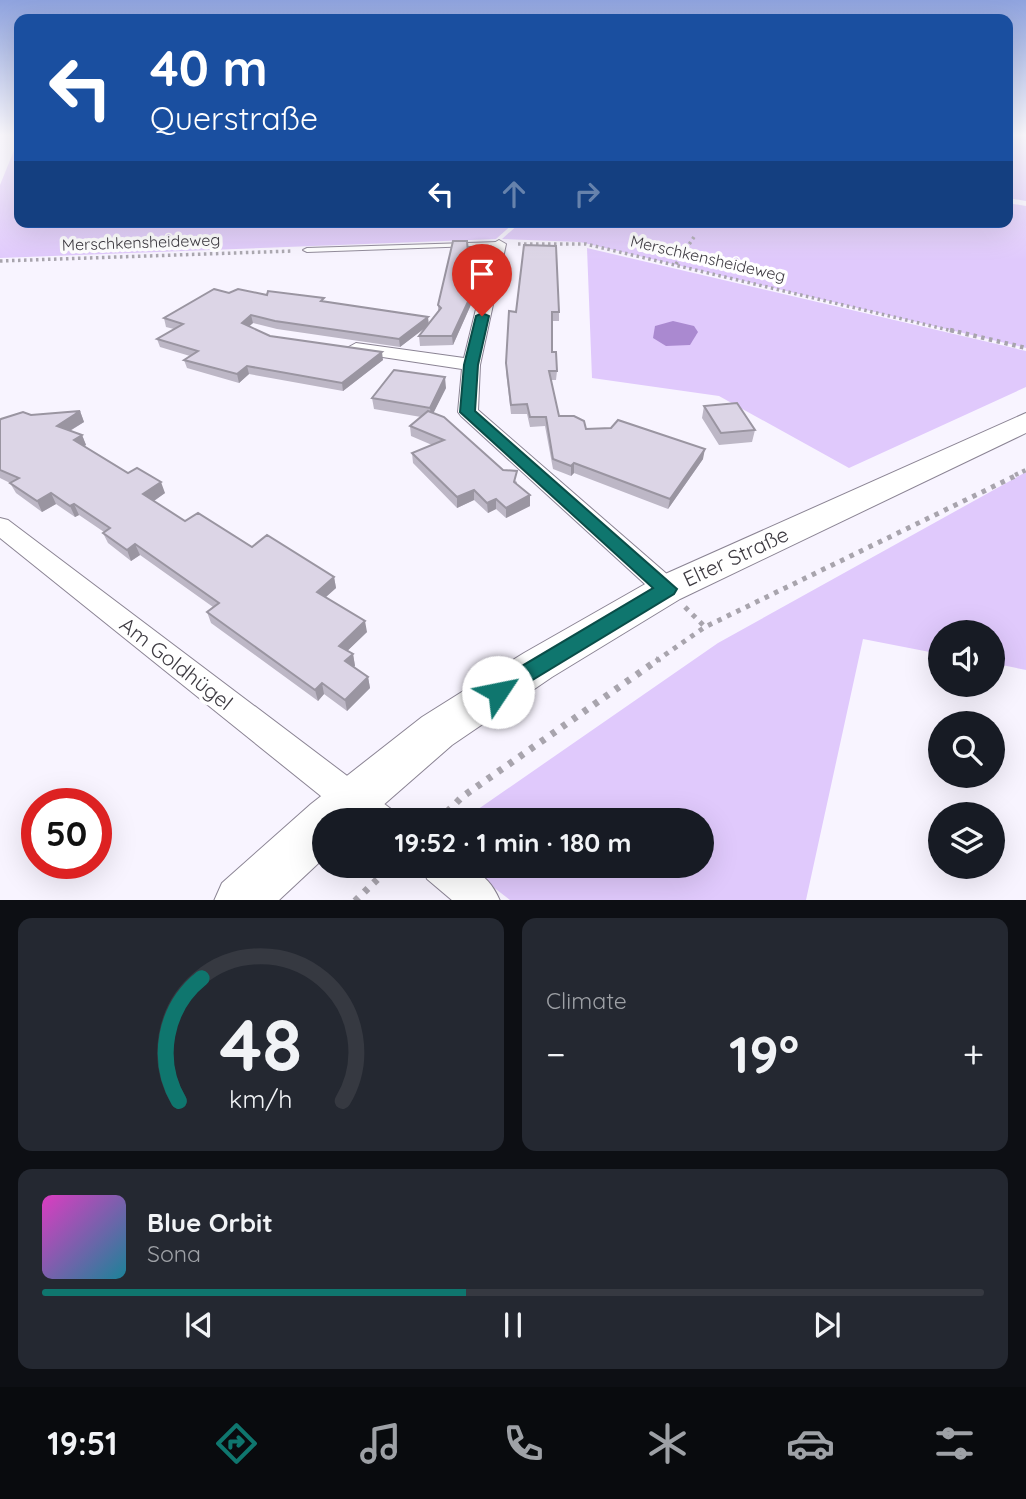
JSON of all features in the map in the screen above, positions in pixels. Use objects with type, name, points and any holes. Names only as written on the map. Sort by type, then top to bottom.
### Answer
[{"type":"main road","name":"Elter Straße","points":[[356,808],[437,732],[538,665],[667,589],[1026,422]]},
{"type":"main road","name":"Elter Straße","points":[[241,900],[312,844]]},
{"type":"street","points":[[499,244],[471,365],[468,412],[667,589]]},
{"type":"street","points":[[339,346],[471,365]]},
{"type":"street","name":"Am Goldhügel","points":[[0,526],[335,808]]},
{"type":"street","points":[[454,878],[481,900]]},
{"type":"lane","points":[[307,250],[499,244]]},
{"type":"path","points":[[676,264],[694,237]]},
{"type":"path","name":"Merschkensheideweg","points":[[499,244],[586,244],[1026,348]]},
{"type":"path","name":"Merschkensheideweg","points":[[0,261],[307,250]]},
{"type":"path","points":[[451,808],[462,797],[705,627],[1026,470]]},
{"type":"path","points":[[356,900],[379,878]]},
{"type":"shaded area","points":[[4,176],[14,176],[14,228],[508,228],[496,239],[0,258],[0,185]]},
{"type":"shaded area","points":[[1013,176],[1026,176],[1026,201],[1013,199]]},
{"type":"shaded area","points":[[1013,204],[1026,206],[1026,348],[580,242],[502,239],[514,228],[1013,228]]},
{"type":"shaded area","points":[[587,248],[1026,351],[1026,387],[849,468],[719,396],[592,378]]},
{"type":"shaded area","points":[[673,321],[694,326],[698,332],[690,345],[666,346],[653,338],[655,326]]},
{"type":"shaded area","points":[[1026,472],[1026,670],[1005,666],[1005,620],[928,620],[928,652],[863,639],[806,900],[510,900],[482,878],[714,878],[714,808],[480,808],[718,643]]},
{"type":"building","points":[[453,241],[467,241],[470,277],[466,291],[473,291],[452,336],[419,336],[441,308],[438,305]]},
{"type":"building","points":[[524,245],[556,246],[559,312],[552,312],[552,352],[556,352],[557,371],[549,371],[559,416],[574,416],[584,421],[586,429],[611,428],[618,420],[705,449],[670,499],[574,463],[571,466],[553,459],[546,417],[530,417],[527,404],[511,405],[506,363],[509,311],[516,312]]},
{"type":"building","points":[[214,289],[229,293],[238,289],[267,295],[268,291],[324,298],[321,301],[428,317],[399,339],[251,315],[242,323],[270,336],[382,352],[342,383],[247,366],[237,374],[184,360],[198,351],[157,339],[183,324],[164,318]]},
{"type":"building","points":[[394,370],[445,377],[430,408],[372,398]]},
{"type":"building","points":[[737,403],[755,430],[721,433],[704,406]]},
{"type":"building","points":[[80,411],[57,426],[82,435],[74,440],[128,473],[137,468],[161,482],[143,494],[185,521],[198,513],[252,547],[267,535],[334,577],[317,592],[365,621],[339,646],[353,654],[345,661],[368,677],[345,700],[322,683],[315,690],[207,612],[219,603],[135,544],[127,550],[103,533],[110,528],[74,504],[70,506],[51,493],[37,501],[10,483],[19,478],[0,470],[0,420],[23,412],[31,415]]},
{"type":"building","points":[[428,411],[444,417],[503,470],[517,471],[514,482],[530,495],[506,508],[496,499],[487,503],[474,490],[457,497],[412,453],[444,440],[410,426]]},
{"type":"route","points":[[482,316],[471,365],[468,412],[667,589],[538,665],[498,692]]}]
